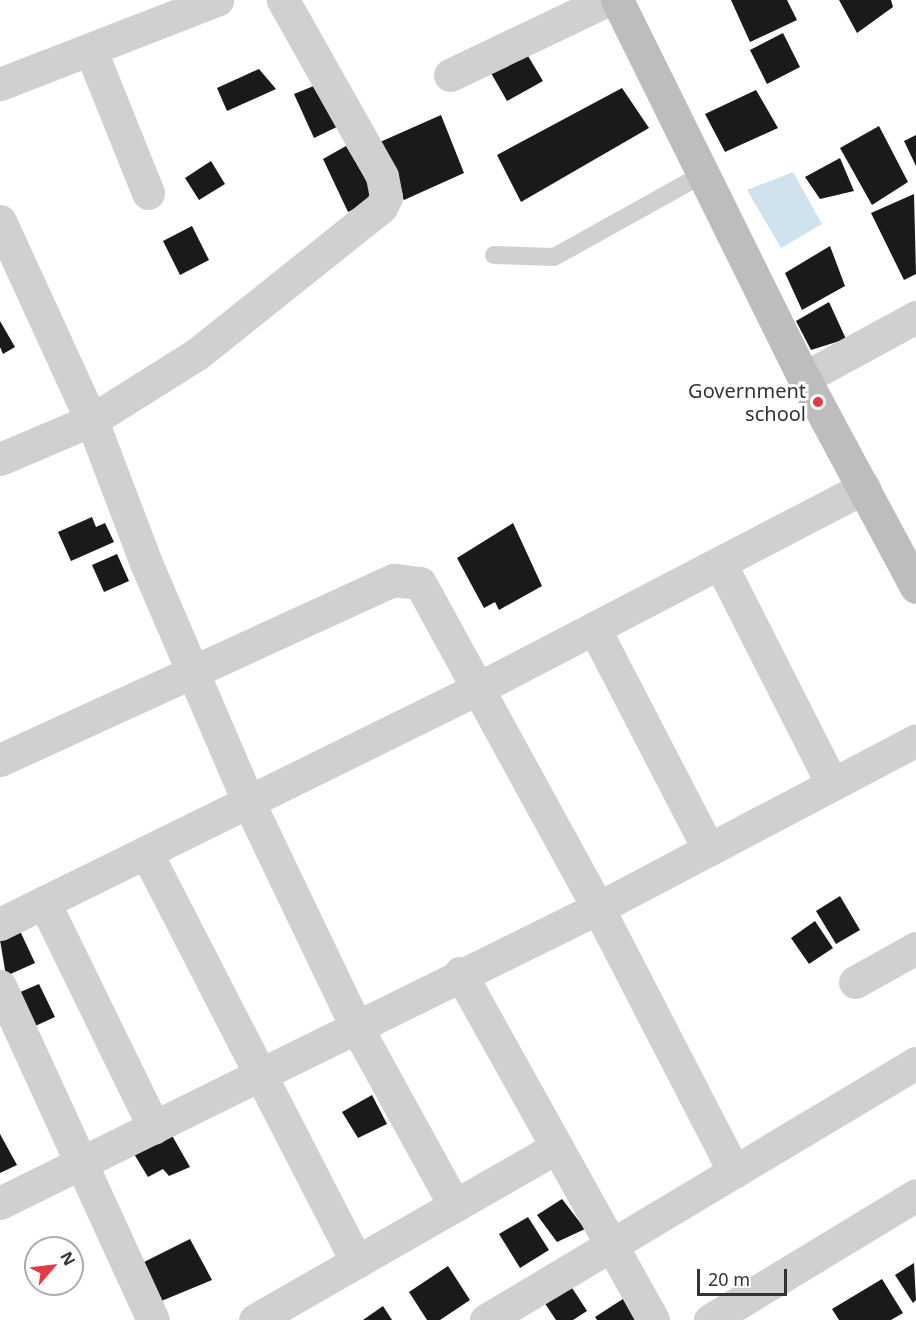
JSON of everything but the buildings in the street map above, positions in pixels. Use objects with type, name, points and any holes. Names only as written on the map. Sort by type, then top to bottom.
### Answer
[{"type":"street","points":[[0,84],[91,51],[181,7],[217,0]]},
{"type":"street","points":[[0,459],[92,420],[197,354],[354,230],[386,196],[382,176],[283,0]]},
{"type":"street","points":[[450,75],[607,0]]},
{"type":"street","points":[[617,0],[804,378],[915,584]]},
{"type":"street","points":[[91,51],[148,193]]},
{"type":"street","points":[[0,221],[92,420],[192,672],[248,801],[357,1028],[455,1206]]},
{"type":"street","points":[[804,378],[916,317]]},
{"type":"street","points":[[0,924],[479,688],[864,488]]},
{"type":"street","points":[[720,562],[832,784]]},
{"type":"street","points":[[0,760],[393,580],[410,578],[431,596],[598,908],[734,1172]]},
{"type":"street","points":[[594,628],[709,850]]},
{"type":"street","points":[[0,1203],[357,1028],[460,973],[598,908],[916,740]]},
{"type":"street","points":[[146,852],[357,1262]]},
{"type":"street","points":[[44,902],[154,1128]]},
{"type":"street","points":[[855,982],[916,948]]},
{"type":"street","points":[[460,973],[653,1320]]},
{"type":"street","points":[[0,986],[153,1320]]},
{"type":"street","points":[[486,1320],[916,1063]]},
{"type":"street","points":[[255,1320],[557,1148]]},
{"type":"street","points":[[710,1320],[916,1195]]},
{"type":"lane","points":[[494,255],[554,257],[704,174]]},
{"type":"water","points":[[793,172],[822,224],[781,248],[747,190]]},
{"type":"place","name":"Government school","points":[[818,402]]}]
